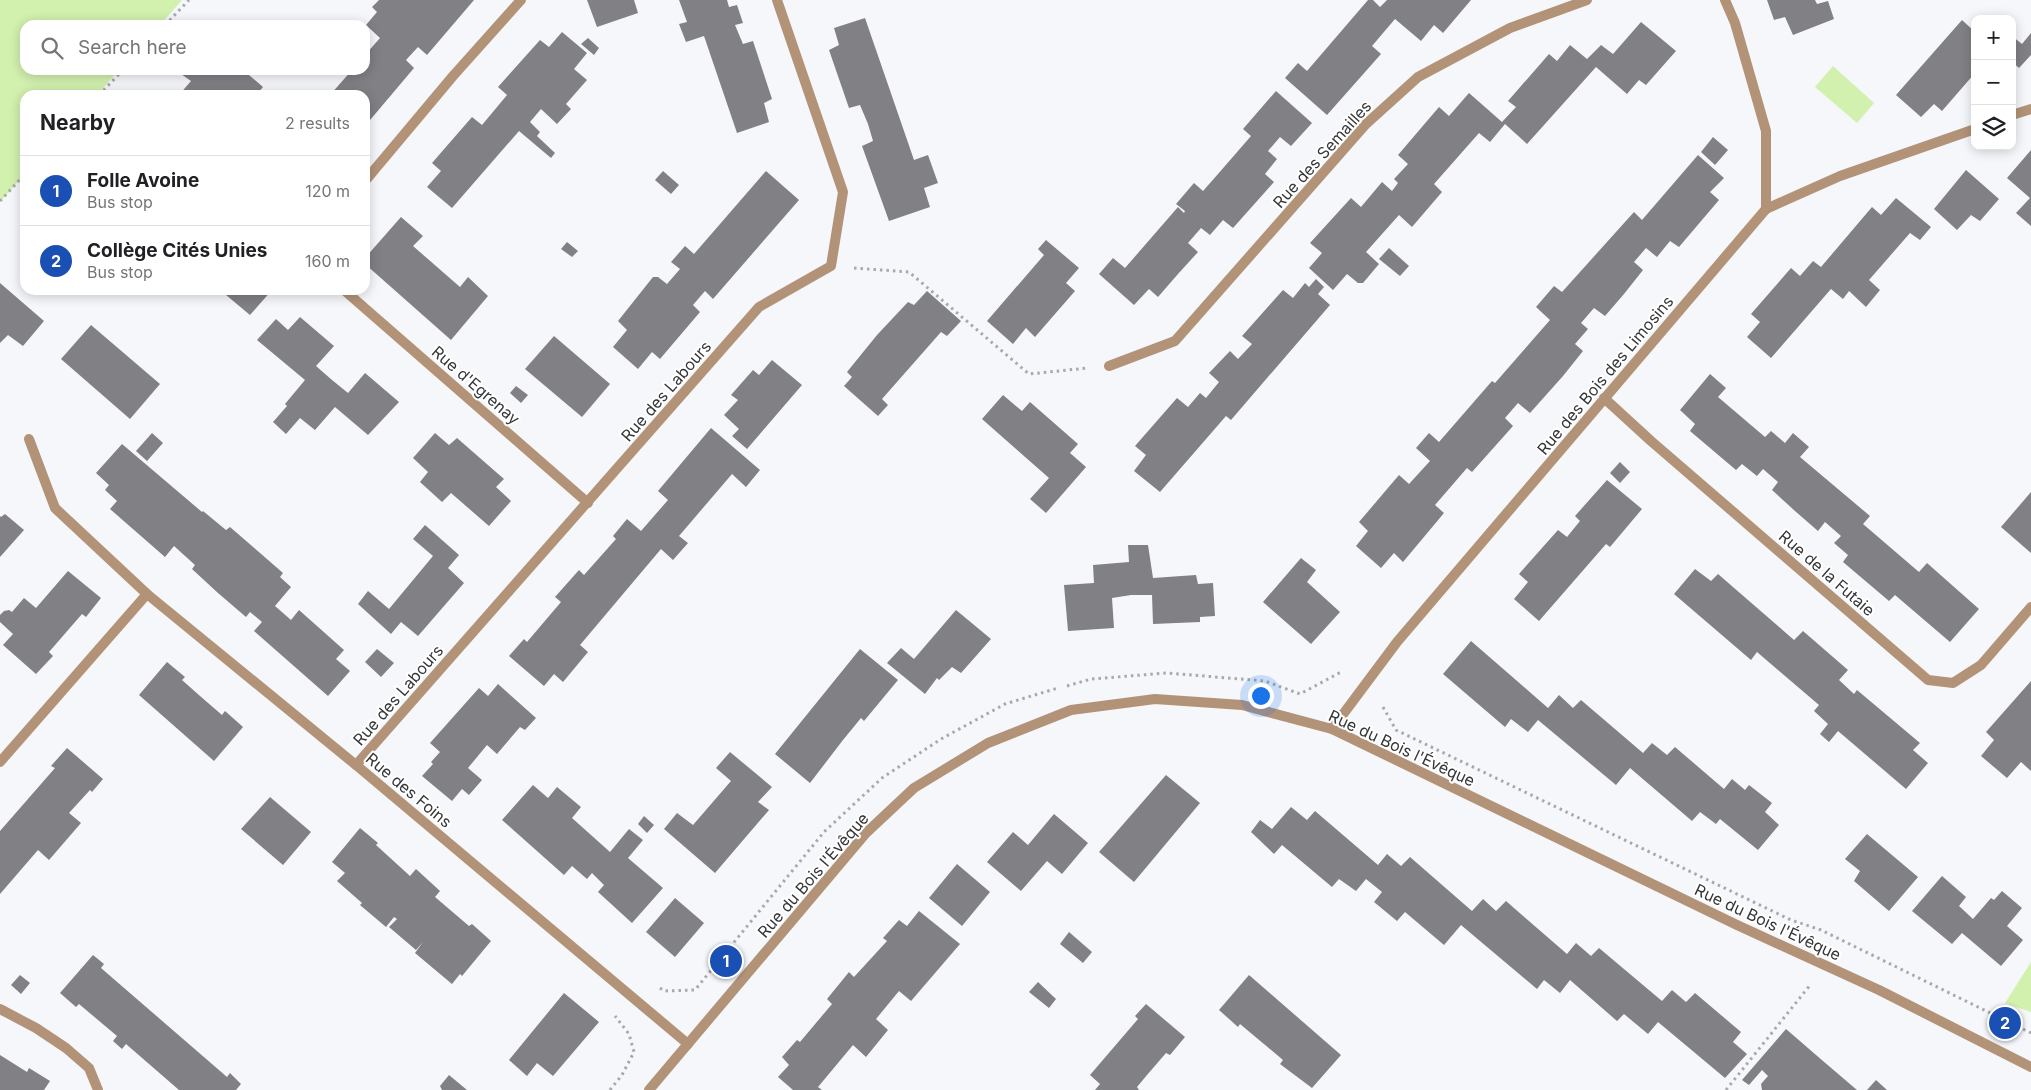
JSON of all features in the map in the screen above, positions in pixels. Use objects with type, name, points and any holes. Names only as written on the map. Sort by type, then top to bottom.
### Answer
[{"type":"street","points":[[370,175],[521,0]]},
{"type":"street","points":[[777,0],[843,192],[831,266]]},
{"type":"street","name":"Rue des Semailles","points":[[1109,366],[1175,341],[1366,124],[1418,77],[1510,28],[1587,0]]},
{"type":"street","points":[[1725,0],[1735,23],[1766,131],[1766,209],[1840,176],[1971,129]]},
{"type":"street","points":[[2016,114],[2031,109]]},
{"type":"street","name":"Rue des Bois des Limosins","points":[[1332,729],[1397,642],[1766,209]]},
{"type":"street","name":"Rue des Labours","points":[[356,765],[759,307],[831,266]]},
{"type":"street","name":"Rue d'Egrenay","points":[[350,295],[588,503]]},
{"type":"street","name":"Rue de la Futaie","points":[[1604,398],[1651,441],[1928,680],[1953,683],[1981,665],[2031,607]]},
{"type":"street","name":"Rue des Foins","points":[[30,439],[55,508],[147,594],[356,765],[688,1044]]},
{"type":"street","points":[[0,762],[147,594]]},
{"type":"street","name":"Rue du Bois l'Évêque","points":[[649,1090],[866,832],[914,788],[988,743],[1071,710],[1155,699],[1242,705],[1332,729],[1879,990],[2031,1067]]},
{"type":"street","points":[[0,1009],[36,1028],[66,1048],[89,1068],[98,1090]]},
{"type":"path","points":[[170,20],[189,0]]},
{"type":"path","points":[[104,90],[118,75]]},
{"type":"path","points":[[0,201],[20,179]]},
{"type":"path","points":[[831,266],[909,272],[1030,374],[1109,366]]},
{"type":"path","points":[[1383,707],[1396,730],[1791,920],[1820,930],[2031,1033]]},
{"type":"path","points":[[1726,1090],[1826,966]]},
{"type":"path","points":[[610,1090],[622,1076],[634,1052],[629,1034],[615,1016]]},
{"type":"green space","points":[[0,0],[182,0],[164,20],[20,20],[20,75],[115,75],[101,90],[20,90],[20,180],[0,202]]},
{"type":"green space","points":[[1833,66],[1874,103],[1857,123],[1815,87]]},
{"type":"green space","points":[[2031,962],[2031,1012],[2005,1003]]},
{"type":"building","points":[[379,0],[474,0],[427,55],[418,47],[406,60],[414,68],[370,120],[370,90],[334,90],[348,75],[370,75],[370,49],[380,38],[370,29],[370,20],[377,12],[372,7]]},
{"type":"building","points":[[587,0],[634,0],[638,13],[597,27]]},
{"type":"building","points":[[679,0],[727,0],[729,7],[737,5],[743,23],[735,25],[743,44],[753,41],[772,99],[764,103],[769,122],[737,133],[704,36],[686,42],[679,24],[687,22]]},
{"type":"building","points":[[1368,0],[1373,0],[1380,7],[1387,0],[1471,0],[1443,33],[1434,25],[1421,41],[1395,19],[1372,46],[1381,54],[1327,115],[1285,78],[1298,63],[1307,71]]},
{"type":"building","points":[[1767,0],[1815,0],[1817,4],[1828,1],[1834,19],[1793,35],[1785,17],[1774,20]]},
{"type":"building","points":[[865,18],[914,160],[928,155],[938,183],[924,188],[930,207],[889,221],[862,146],[873,141],[868,124],[860,105],[849,108],[829,50],[839,45],[834,28]]},
{"type":"building","points":[[1962,20],[1971,28],[1971,78],[1942,111],[1934,104],[1921,117],[1896,95]]},
{"type":"building","points":[[1641,22],[1676,51],[1646,85],[1639,80],[1627,94],[1596,67],[1527,144],[1505,124],[1490,142],[1479,133],[1434,184],[1442,192],[1412,227],[1399,215],[1366,252],[1379,264],[1363,283],[1358,283],[1347,274],[1333,290],[1309,268],[1322,253],[1310,243],[1351,198],[1361,207],[1382,182],[1392,191],[1398,183],[1394,179],[1408,164],[1398,155],[1439,107],[1449,116],[1469,93],[1502,122],[1516,107],[1508,101],[1549,54],[1557,61],[1570,45],[1587,59],[1601,45],[1613,54]]},
{"type":"building","points":[[562,32],[587,53],[574,69],[587,80],[566,104],[571,109],[557,124],[541,109],[530,122],[540,132],[537,136],[555,153],[551,158],[519,131],[452,208],[427,187],[441,171],[432,163],[472,117],[482,125],[507,95],[498,87],[540,40],[549,47]]},
{"type":"building","points":[[2031,33],[2031,55],[2019,68],[2016,65],[2016,39],[2022,44]]},
{"type":"building","points":[[588,38],[599,48],[594,55],[581,44]]},
{"type":"building","points":[[182,75],[249,75],[263,87],[260,90],[183,90],[191,81]]},
{"type":"building","points":[[1276,91],[1312,123],[1291,146],[1280,137],[1268,151],[1277,159],[1265,174],[1274,182],[1233,228],[1223,220],[1210,235],[1201,228],[1188,243],[1198,252],[1158,297],[1149,289],[1134,305],[1099,274],[1113,258],[1125,268],[1178,207],[1184,213],[1185,211],[1176,204],[1194,183],[1203,191],[1251,136],[1243,129]]},
{"type":"building","points":[[1713,137],[1728,150],[1715,165],[1701,152]]},
{"type":"building","points":[[2031,150],[2031,226],[2016,213],[2030,198],[2007,178]]},
{"type":"building","points":[[1698,155],[1724,178],[1710,192],[1719,200],[1679,247],[1670,241],[1657,257],[1646,248],[1634,262],[1643,270],[1605,316],[1594,308],[1581,323],[1588,329],[1575,344],[1583,351],[1563,376],[1530,413],[1518,403],[1505,418],[1513,426],[1472,472],[1467,468],[1435,505],[1444,513],[1403,562],[1394,553],[1381,568],[1356,546],[1368,531],[1359,522],[1399,475],[1409,484],[1430,461],[1416,448],[1429,433],[1439,442],[1492,381],[1495,383],[1550,320],[1536,307],[1554,286],[1562,292],[1634,212],[1642,220]]},
{"type":"building","points":[[1966,170],[1999,199],[1980,221],[1971,215],[1957,230],[1934,209]]},
{"type":"building","points":[[663,171],[679,185],[671,194],[655,180]]},
{"type":"building","points":[[766,171],[799,200],[713,299],[705,291],[693,305],[700,312],[660,359],[652,352],[638,369],[613,347],[627,330],[618,321],[653,277],[658,277],[667,284],[680,269],[671,262],[685,246],[694,254]]},
{"type":"building","points":[[1896,198],[1931,227],[1920,240],[1910,233],[1869,280],[1880,290],[1866,307],[1849,291],[1843,299],[1831,289],[1771,358],[1747,337],[1760,322],[1751,314],[1791,268],[1800,276],[1813,261],[1821,267],[1872,207],[1881,215]]},
{"type":"building","points":[[401,217],[423,236],[413,246],[460,287],[468,277],[488,296],[451,340],[370,268],[370,252]]},
{"type":"building","points":[[1046,240],[1079,268],[1066,283],[1075,291],[1035,337],[1026,328],[1013,344],[987,321],[1044,255],[1038,249]]},
{"type":"building","points":[[567,242],[578,251],[572,257],[561,249]]},
{"type":"building","points":[[1389,248],[1409,266],[1400,276],[1379,259]]},
{"type":"building","points":[[1316,279],[1324,287],[1318,294],[1330,305],[1231,420],[1226,416],[1160,492],[1134,471],[1146,455],[1135,446],[1177,398],[1188,407],[1200,393],[1206,398],[1219,382],[1209,373],[1230,351],[1238,359],[1252,344],[1242,336],[1283,290],[1293,298],[1305,283],[1309,287]]},
{"type":"building","points":[[0,283],[44,321],[23,346],[8,335],[0,343]]},
{"type":"building","points":[[927,291],[961,321],[947,336],[941,332],[882,399],[888,405],[878,416],[844,386],[852,377],[847,372],[877,335],[908,302],[914,305]]},
{"type":"building","points":[[226,295],[268,295],[250,315]]},
{"type":"building","points":[[300,317],[334,346],[316,366],[332,380],[348,393],[365,373],[399,402],[368,435],[335,407],[315,430],[300,418],[286,434],[273,422],[305,380],[257,340],[276,319],[288,330]]},
{"type":"building","points":[[91,325],[160,384],[130,419],[61,359]]},
{"type":"building","points":[[554,336],[610,384],[582,417],[525,369]]},
{"type":"building","points":[[772,360],[802,385],[747,449],[732,436],[739,429],[724,415],[738,400],[731,395],[753,370],[759,375]]},
{"type":"building","points":[[1710,374],[1726,388],[1718,397],[1765,437],[1771,431],[1785,443],[1793,433],[1809,447],[1800,457],[1870,516],[1863,524],[1919,572],[1927,563],[1979,609],[1950,642],[1895,595],[1889,601],[1843,562],[1848,555],[1834,543],[1841,536],[1825,522],[1818,531],[1772,490],[1778,482],[1763,469],[1757,476],[1742,464],[1736,470],[1690,431],[1695,424],[1680,410]]},
{"type":"building","points":[[516,386],[528,395],[521,403],[510,393]]},
{"type":"building","points":[[1003,395],[1022,411],[1030,402],[1078,444],[1070,453],[1086,467],[1046,513],[1030,499],[1049,478],[982,419]]},
{"type":"building","points":[[711,428],[760,470],[746,487],[732,474],[679,536],[688,543],[673,560],[661,549],[580,645],[588,652],[563,682],[554,674],[544,686],[509,656],[524,639],[527,642],[561,602],[555,597],[579,570],[584,575],[616,539],[613,536],[627,519],[641,531],[668,500],[658,491]]},
{"type":"building","points":[[152,433],[163,443],[147,461],[136,451]]},
{"type":"building","points":[[435,433],[449,445],[457,438],[504,479],[496,487],[511,501],[489,526],[451,493],[442,502],[420,482],[428,472],[413,458]]},
{"type":"building","points":[[122,444],[202,512],[226,530],[230,527],[283,573],[280,577],[291,587],[275,606],[291,620],[299,610],[344,650],[336,659],[350,671],[328,696],[254,631],[262,622],[250,612],[246,617],[218,593],[192,569],[195,565],[174,546],[165,557],[110,509],[117,501],[105,490],[109,485],[96,473]]},
{"type":"building","points":[[1620,462],[1630,472],[1620,483],[1610,473]]},
{"type":"building","points":[[1607,480],[1642,509],[1610,547],[1606,544],[1539,621],[1514,599],[1528,582],[1519,574],[1558,530],[1567,537],[1580,521],[1575,516]]},
{"type":"building","points":[[2031,492],[2031,553],[2001,527]]},
{"type":"building","points":[[5,514],[24,530],[0,557],[0,516]]},
{"type":"building","points":[[425,525],[459,555],[448,568],[464,583],[418,636],[401,622],[391,634],[358,604],[368,591],[389,609],[433,556],[413,539]]},
{"type":"building","points":[[1128,545],[1148,545],[1153,578],[1196,575],[1198,584],[1213,583],[1215,616],[1200,617],[1200,622],[1153,624],[1152,595],[1131,595],[1112,598],[1114,628],[1068,631],[1064,585],[1094,583],[1093,565],[1129,562]]},
{"type":"building","points":[[1301,558],[1316,570],[1307,582],[1340,612],[1311,644],[1263,602]]},
{"type":"building","points":[[1695,569],[1711,581],[1718,574],[1794,640],[1803,631],[1848,670],[1839,680],[1854,694],[1857,690],[1920,743],[1913,750],[1928,763],[1906,789],[1838,731],[1829,742],[1820,734],[1828,724],[1814,711],[1819,705],[1757,652],[1751,660],[1674,594]]},
{"type":"building","points":[[68,571],[101,598],[86,617],[82,614],[49,652],[53,656],[36,674],[3,645],[13,634],[0,622],[0,615],[4,611],[9,610],[12,612],[24,598],[36,608]]},
{"type":"building","points":[[956,610],[991,639],[961,673],[952,667],[939,680],[937,678],[925,694],[887,663],[901,648],[914,659]]},
{"type":"building","points":[[1471,641],[1548,708],[1559,695],[1573,708],[1581,700],[1643,753],[1652,743],[1667,755],[1675,747],[1724,789],[1732,779],[1745,790],[1749,785],[1772,803],[1765,812],[1779,825],[1758,850],[1720,819],[1716,824],[1700,812],[1692,821],[1630,768],[1616,785],[1538,720],[1528,732],[1511,719],[1505,727],[1443,674]]},
{"type":"building","points":[[377,649],[394,663],[381,677],[365,662]]},
{"type":"building","points":[[860,649],[898,680],[864,721],[861,718],[810,783],[775,754]]},
{"type":"building","points":[[167,662],[185,677],[182,680],[222,715],[225,711],[243,727],[214,761],[139,695]]},
{"type":"building","points":[[2031,681],[2031,771],[2021,762],[2007,778],[1981,756],[1994,740],[1986,732]]},
{"type":"building","points":[[498,684],[536,718],[525,730],[520,727],[497,754],[487,745],[468,768],[482,780],[469,795],[462,789],[452,801],[422,776],[433,764],[431,762],[440,752],[430,743],[479,688],[488,696]]},
{"type":"building","points":[[67,748],[103,779],[69,813],[81,823],[49,860],[38,850],[0,894],[0,831],[55,768],[51,766]]},
{"type":"building","points":[[730,752],[772,787],[758,802],[769,810],[715,873],[664,829],[677,813],[693,825],[731,781],[716,768]]},
{"type":"building","points":[[1166,775],[1200,803],[1134,882],[1099,852]]},
{"type":"building","points":[[533,785],[548,798],[557,787],[581,807],[572,818],[610,852],[629,829],[643,840],[628,858],[663,888],[632,923],[598,892],[604,885],[592,873],[587,879],[572,866],[564,875],[502,820]]},
{"type":"building","points":[[270,797],[311,832],[283,865],[241,829]]},
{"type":"building","points":[[1291,807],[1307,820],[1315,811],[1378,865],[1387,854],[1401,866],[1410,857],[1472,911],[1483,899],[1496,911],[1506,901],[1567,954],[1576,943],[1591,956],[1599,948],[1662,1001],[1672,990],[1686,1002],[1695,993],[1741,1032],[1733,1042],[1747,1054],[1725,1078],[1658,1022],[1648,1034],[1624,1014],[1617,1021],[1570,980],[1560,993],[1544,980],[1537,989],[1461,925],[1444,945],[1405,912],[1397,921],[1374,902],[1382,892],[1366,879],[1356,891],[1339,879],[1332,887],[1282,845],[1274,854],[1251,832],[1260,820],[1272,829]]},
{"type":"building","points":[[1054,814],[1088,843],[1062,874],[1047,861],[1021,891],[987,862],[1013,832],[1028,845]]},
{"type":"building","points":[[644,816],[654,825],[647,833],[638,824]]},
{"type":"building","points":[[360,828],[378,843],[376,845],[410,876],[416,869],[440,891],[435,897],[469,926],[472,924],[491,941],[462,976],[460,974],[452,984],[415,953],[423,942],[416,950],[389,927],[397,919],[394,917],[386,927],[360,905],[362,903],[337,881],[345,873],[332,862]]},
{"type":"building","points":[[1867,834],[1918,877],[1889,911],[1854,881],[1860,871],[1845,859]]},
{"type":"building","points":[[957,864],[990,892],[962,926],[929,898]]},
{"type":"building","points":[[1942,876],[1966,897],[1959,906],[1973,919],[1991,898],[1994,900],[2002,891],[2022,908],[2007,926],[2023,940],[2001,966],[1962,933],[1952,944],[1912,911]]},
{"type":"building","points":[[675,898],[704,923],[675,957],[646,932]]},
{"type":"building","points":[[919,911],[960,944],[911,1001],[899,991],[876,1019],[888,1030],[866,1057],[853,1045],[818,1087],[822,1090],[793,1090],[778,1077],[789,1065],[782,1057],[797,1040],[800,1042],[832,1004],[827,999],[849,972],[854,977],[887,941],[883,938],[899,920],[907,926]]},
{"type":"building","points":[[1069,932],[1092,952],[1083,963],[1060,944]]},
{"type":"building","points":[[93,955],[104,964],[101,968],[227,1077],[230,1073],[241,1084],[236,1090],[179,1090],[126,1044],[122,1049],[113,1041],[117,1036],[79,1004],[76,1007],[60,993]]},
{"type":"building","points":[[20,975],[30,983],[21,994],[11,985]]},
{"type":"building","points":[[1249,975],[1341,1055],[1312,1088],[1280,1064],[1283,1060],[1240,1024],[1238,1027],[1219,1010]]},
{"type":"building","points":[[1038,982],[1056,999],[1049,1008],[1029,992]]},
{"type":"building","points":[[564,993],[599,1022],[553,1076],[537,1063],[527,1076],[509,1060]]},
{"type":"building","points":[[1146,1004],[1185,1037],[1170,1055],[1166,1053],[1137,1087],[1139,1090],[1095,1090],[1100,1084],[1090,1075],[1138,1019],[1135,1016]]},
{"type":"building","points":[[1786,1029],[1857,1090],[1762,1090],[1761,1084],[1768,1076],[1762,1070],[1749,1085],[1742,1080]]},
{"type":"building","points":[[0,1055],[27,1072],[29,1068],[50,1081],[44,1090],[0,1090]]},
{"type":"building","points":[[449,1075],[467,1090],[442,1090],[440,1086]]},
{"type":"building","points":[[1876,1080],[1887,1090],[1867,1090]]},
{"type":"place","name":"Folle Avoine","points":[[726,961]]},
{"type":"place","name":"Collège Cités Unies","points":[[2005,1023]]}]
